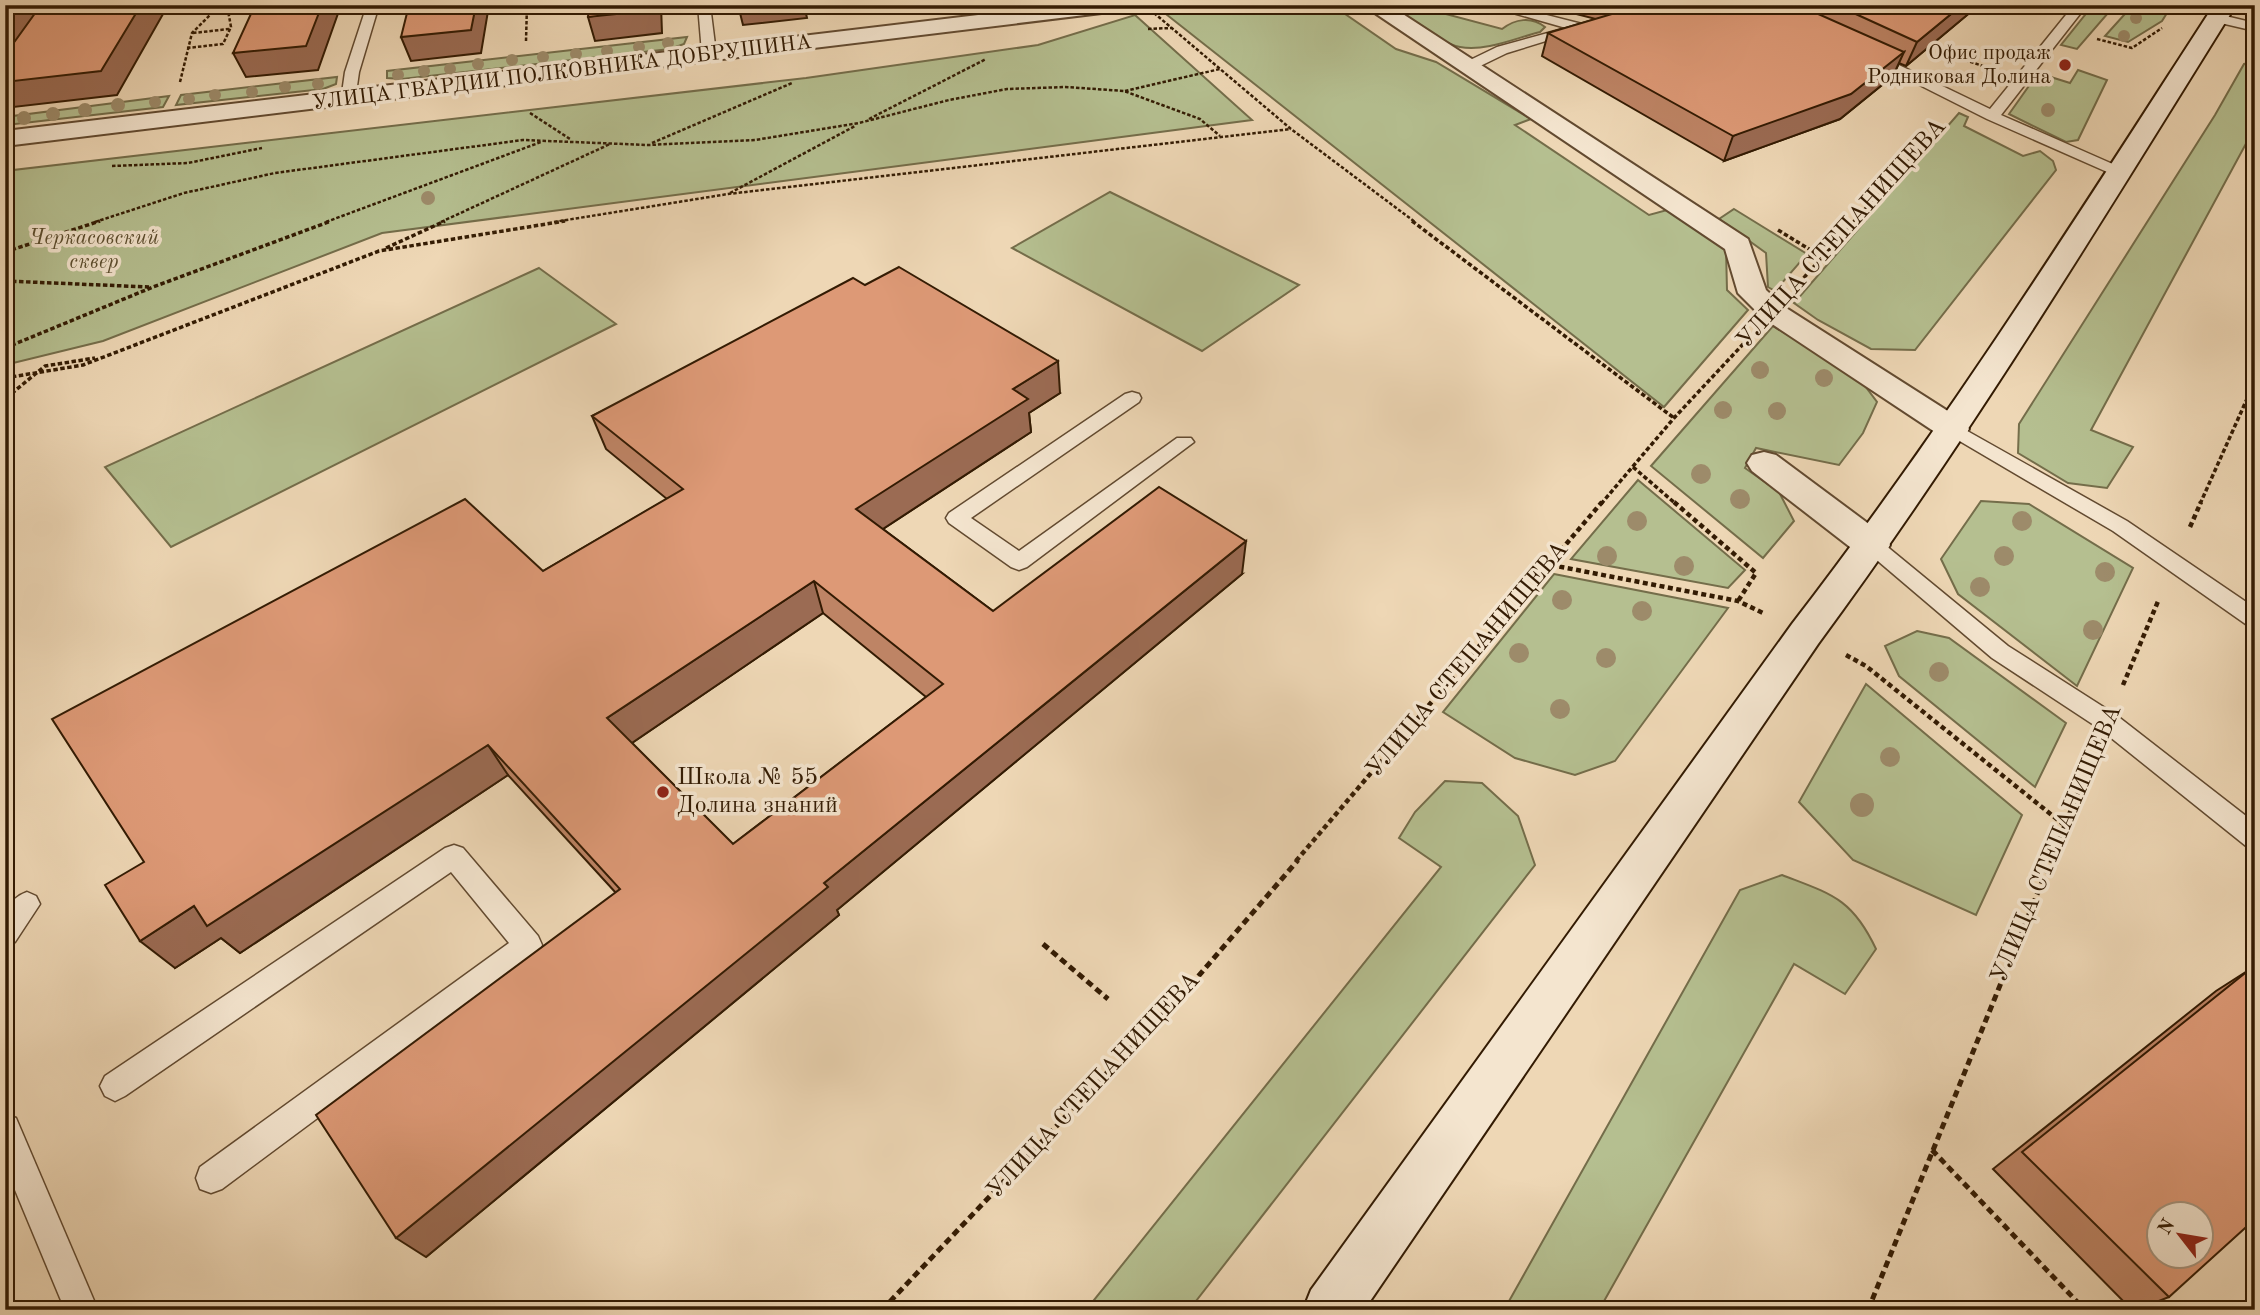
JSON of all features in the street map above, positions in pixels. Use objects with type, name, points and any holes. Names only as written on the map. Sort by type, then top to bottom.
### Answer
[{"type":"street","name":"УЛИЦА ГВАРДИИ ПОЛКОВНИКА ДОБРУШИНА","points":[[5,139],[348,100],[709,53],[1118,5]]},
{"type":"street","points":[[1374,5],[1738,244],[1752,293],[1773,312],[1953,429]]},
{"type":"street","points":[[1331,1310],[1805,634],[1872,545],[1953,429],[2221,11]]},
{"type":"street","points":[[1765,463],[1872,545]]},
{"type":"lane","points":[[348,100],[352,72],[373,5]]},
{"type":"lane","points":[[704,5],[709,53]]},
{"type":"lane","points":[[1469,66],[1502,50],[1581,28],[1490,5]]},
{"type":"lane","points":[[1992,116],[2052,45],[2081,5]]},
{"type":"lane","points":[[2221,11],[2255,27]]},
{"type":"lane","points":[[1855,50],[2119,173]]},
{"type":"lane","points":[[1132,398],[956,518],[1019,562],[1184,442]]},
{"type":"lane","points":[[1953,429],[2120,526],[2255,619]]},
{"type":"lane","points":[[1872,545],[2000,652],[2108,723],[2255,838]]},
{"type":"lane","points":[[115,1086],[454,856],[528,945],[211,1178]]},
{"type":"lane","points":[[5,933],[27,904]]},
{"type":"lane","points":[[5,1129],[82,1310]]},
{"type":"path","points":[[162,121],[177,93],[192,33],[220,5]]},
{"type":"path","points":[[187,48],[223,44],[230,29],[227,5]]},
{"type":"path","points":[[526,52],[527,5]]},
{"type":"path","points":[[1146,5],[1291,129],[1674,418]]},
{"type":"path","points":[[2052,45],[2080,52],[2092,38],[2132,48],[2169,23]]},
{"type":"path","points":[[192,33],[230,29]]},
{"type":"path","points":[[728,194],[993,55]]},
{"type":"path","name":"УЛИЦА СТЕПАНИЩЕВА","points":[[882,1310],[1195,980],[1674,418],[1773,312],[1963,100],[1997,58]]},
{"type":"path","points":[[5,252],[184,193],[275,173],[523,140],[648,145],[755,140],[859,123],[949,100],[1007,89],[1065,87],[1124,91],[1164,84],[1220,69]]},
{"type":"path","points":[[648,145],[794,83]]},
{"type":"path","points":[[1124,91],[1199,119],[1221,137]]},
{"type":"path","points":[[527,110],[571,140]]},
{"type":"path","points":[[379,251],[728,194],[1291,129]]},
{"type":"path","points":[[5,348],[153,287],[545,140]]},
{"type":"path","points":[[5,395],[11,394],[45,366],[103,357],[379,251],[612,143]]},
{"type":"path","points":[[5,281],[153,287]]},
{"type":"path","points":[[5,378],[37,373]]},
{"type":"path","name":"УЛИЦА СТЕПАНИЩЕВА","points":[[1868,1310],[2063,824],[2173,564],[2255,381]]},
{"type":"path","points":[[1633,467],[1756,573],[1738,601]]},
{"type":"path","points":[[1044,944],[1108,999]]},
{"type":"path","points":[[1932,1150],[2085,1310]]},
{"type":"green space","points":[[1332,5],[1396,49],[1436,62],[1531,119],[1515,125],[1649,215],[1667,210],[1726,249],[1727,290],[1748,310],[1664,407],[1157,7]]},
{"type":"green space","points":[[1390,5],[1412,5],[1502,29],[1523,20],[1534,21],[1545,27],[1540,32],[1500,44],[1480,48],[1460,47],[1434,35]]},
{"type":"green space","points":[[2093,5],[2115,5],[2077,49],[2061,45]]},
{"type":"green space","points":[[2133,5],[2172,5],[2162,21],[2128,42],[2105,36]]},
{"type":"green space","name":"Черкасовский сквер","points":[[1135,15],[1252,120],[382,233],[103,341],[5,365],[5,171],[806,78],[1038,45]]},
{"type":"green space","points":[[687,37],[684,44],[670,49],[402,79],[387,78],[387,71]]},
{"type":"green space","points":[[2255,62],[2255,127],[2091,430],[2133,447],[2107,488],[2068,483],[2018,453],[2019,424],[2215,115],[2244,64]]},
{"type":"green space","points":[[2078,70],[2107,80],[2078,140],[2066,142],[2009,114],[2038,73],[2070,83]]},
{"type":"green space","points":[[337,77],[336,84],[323,89],[176,105],[181,95]]},
{"type":"green space","points":[[169,96],[163,107],[15,124],[5,117]]},
{"type":"green space","points":[[1959,113],[1968,117],[1964,126],[2023,156],[2040,151],[2053,161],[2056,170],[1915,350],[1871,349],[1818,320],[1794,303]]},
{"type":"green space","points":[[1110,192],[1299,285],[1202,351],[1012,248]]},
{"type":"green space","points":[[1734,209],[1807,254],[1775,291],[1768,287],[1766,253],[1719,219]]},
{"type":"green space","points":[[539,268],[616,324],[171,547],[105,467]]},
{"type":"green space","points":[[1773,326],[1859,378],[1877,402],[1863,433],[1839,465],[1756,448],[1745,468],[1779,492],[1794,521],[1763,558],[1651,466]]},
{"type":"green space","points":[[1638,480],[1745,570],[1728,588],[1571,559]]},
{"type":"green space","points":[[1981,501],[2029,504],[2133,568],[2077,686],[1958,594],[1941,559]]},
{"type":"green space","points":[[1554,574],[1728,608],[1615,761],[1575,775],[1515,758],[1443,712]]},
{"type":"green space","points":[[1917,631],[1949,638],[2066,723],[2035,787],[1899,676],[1885,646]]},
{"type":"green space","points":[[1866,684],[2022,815],[1976,915],[1853,860],[1799,802]]},
{"type":"green space","points":[[1445,781],[1482,783],[1518,816],[1535,865],[1189,1310],[1086,1310],[1441,867],[1399,838],[1415,812]]},
{"type":"green space","points":[[1782,875],[1827,893],[1849,908],[1876,949],[1845,994],[1794,964],[1599,1310],[1504,1310],[1740,890]]},
{"type":"building","points":[[5,5],[21,5],[5,27]]},
{"type":"building","points":[[41,5],[141,5],[101,71],[5,82],[5,55]]},
{"type":"building","points":[[255,5],[322,5],[306,46],[233,53]]},
{"type":"building","points":[[409,5],[476,5],[471,30],[401,37]]},
{"type":"building","points":[[589,5],[655,5],[655,10],[588,17]]},
{"type":"building","points":[[1642,5],[1798,5],[1904,52],[1851,94],[1733,136],[1548,33]]},
{"type":"building","points":[[1836,5],[1962,5],[1917,42]]},
{"type":"building","points":[[899,267],[1058,361],[1013,389],[1028,399],[856,509],[993,611],[1159,487],[1246,541],[824,883],[828,887],[396,1238],[316,1115],[620,889],[488,745],[207,926],[194,906],[140,941],[105,885],[144,862],[52,719],[465,499],[543,571],[683,489],[592,416],[853,278],[865,285]],"holes":[[[814,581],[943,684],[733,844],[607,718]]]},
{"type":"building","points":[[2249,970],[2255,974],[2255,1219],[2214,1256],[2214,1200],[2144,1200],[2144,1270],[2199,1270],[2169,1297],[2022,1152]]},
{"type":"place","name":"Офис продаж Родниковая Долина","points":[[2065,65]]},
{"type":"place","name":"Школа № 55 Долина знаний","points":[[663,792]]}]
